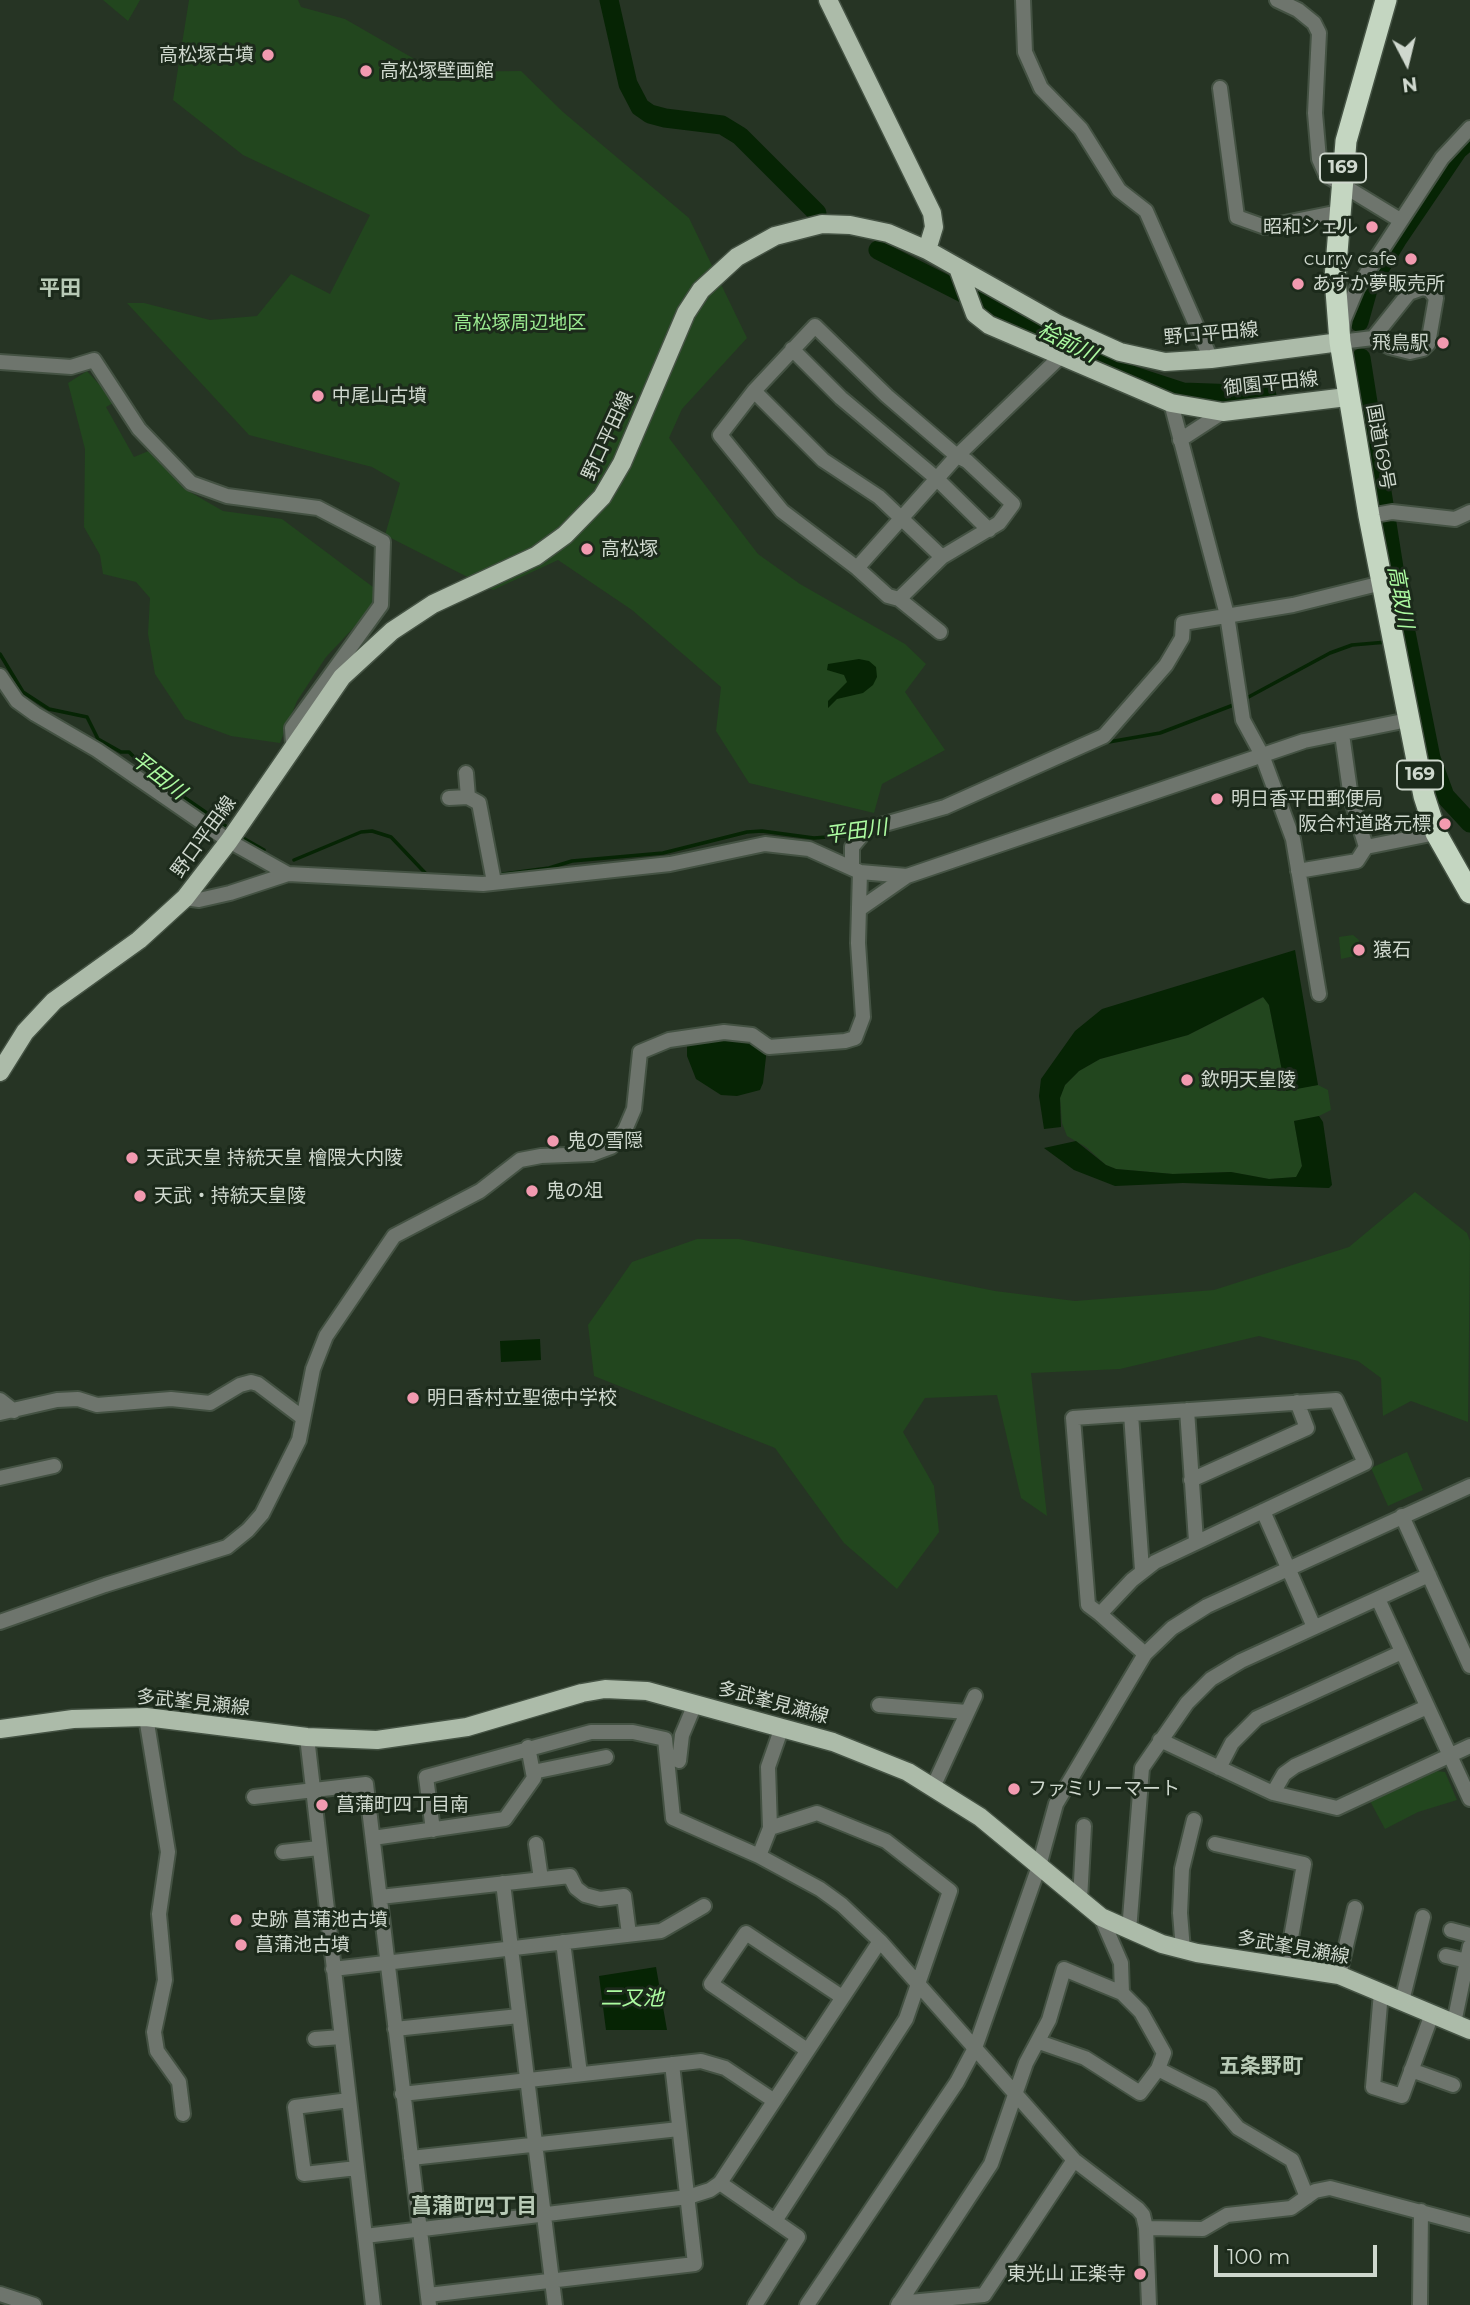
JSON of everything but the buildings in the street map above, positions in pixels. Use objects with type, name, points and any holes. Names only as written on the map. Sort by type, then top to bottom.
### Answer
[{"type":"highway","name":"国道169号","points":[[1386,0],[1346,141],[1335,278],[1340,342],[1347,397],[1369,516],[1424,796],[1436,833],[1470,892]]},
{"type":"main road","points":[[828,0],[932,213],[934,227],[927,250]]},
{"type":"main road","name":"野口平田線","points":[[0,1072],[25,1032],[54,1001],[139,940],[186,898],[229,841],[293,744],[342,677],[392,631],[433,604],[536,556],[565,536],[602,498],[622,463],[686,313],[701,290],[720,270],[775,236],[822,224],[850,225],[888,233],[927,250],[959,275],[1058,324],[1120,352],[1166,362],[1211,359],[1340,342]]},
{"type":"main road","name":"御園平田線","points":[[959,275],[972,308],[989,325],[1171,403],[1223,412],[1347,397]]},
{"type":"main road","name":"多武峯見瀬線","points":[[0,1729],[74,1719],[146,1717],[307,1737],[377,1740],[435,1734],[605,1689],[647,1691],[782,1727],[869,1754],[934,1785],[980,1817],[1101,1917],[1129,1931],[1183,1950],[1339,1975],[1462,2027]]},
{"type":"street","points":[[1023,0],[1025,52],[1041,88],[1082,129],[1119,190],[1146,211],[1211,359]]},
{"type":"street","points":[[1277,0],[1298,10],[1314,23],[1319,33],[1315,113],[1319,159],[1326,174],[1400,220]]},
{"type":"street","points":[[1220,88],[1237,217],[1265,227],[1339,212]]},
{"type":"street","points":[[1373,338],[1409,293],[1423,288],[1434,293],[1436,305],[1428,344],[1423,349],[1410,352],[1390,347],[1373,338],[1340,342],[1344,319],[1357,288],[1442,158],[1470,128]]},
{"type":"street","points":[[898,599],[943,557],[999,523],[1013,504],[967,461],[957,456],[887,396],[815,326],[754,391],[720,435],[782,511],[857,568],[888,596],[898,599],[940,632]]},
{"type":"street","points":[[792,349],[841,398],[936,478],[989,530]]},
{"type":"street","points":[[857,568],[957,456],[1060,357]]},
{"type":"street","points":[[0,362],[71,368],[93,360],[139,429],[191,483],[227,496],[318,508],[383,542],[381,605],[292,728],[293,744]]},
{"type":"street","points":[[754,391],[823,460],[879,497],[943,557]]},
{"type":"street","points":[[1171,403],[1227,615],[1241,705],[1293,839],[1319,994]]},
{"type":"street","points":[[1180,440],[1223,412]]},
{"type":"street","points":[[1369,516],[1392,512],[1455,519],[1470,512]]},
{"type":"street","points":[[0,1622],[105,1585],[227,1547],[262,1514],[299,1440],[313,1369],[326,1336],[394,1236],[480,1191],[520,1160],[541,1156],[592,1154],[611,1147],[625,1130],[634,1109],[640,1052],[669,1040],[724,1032],[752,1035],[769,1046],[855,1038],[863,1017],[858,943],[861,908],[855,840],[867,829],[945,807],[1104,736],[1166,665],[1182,639],[1183,623],[1293,605],[1382,583]]},
{"type":"street","points":[[0,676],[17,701],[35,714],[97,750],[229,841],[288,874]]},
{"type":"street","points":[[861,908],[907,876],[966,859],[1304,741],[1408,720]]},
{"type":"street","points":[[1342,734],[1351,798],[1366,847]]},
{"type":"street","points":[[466,774],[468,797]]},
{"type":"street","points":[[449,798],[468,797],[479,803],[493,877]]},
{"type":"street","points":[[1298,871],[1357,861],[1366,847],[1436,833]]},
{"type":"street","points":[[186,898],[198,900],[230,893],[288,874],[443,884],[493,877],[670,864],[765,844],[809,849],[856,870],[907,876]]},
{"type":"street","points":[[0,1400],[7,1412],[78,1399],[97,1405],[172,1399],[210,1404],[240,1385],[251,1382],[258,1384],[303,1418]]},
{"type":"street","points":[[1100,1614],[1142,1570],[1196,1541],[1365,1463],[1336,1400],[1073,1418],[1088,1605],[1146,1654]]},
{"type":"street","points":[[1191,1480],[1307,1428],[1297,1402]]},
{"type":"street","points":[[1188,1410],[1196,1541]]},
{"type":"street","points":[[1131,1414],[1142,1570]]},
{"type":"street","points":[[0,1478],[54,1466]]},
{"type":"street","points":[[807,2305],[957,2082],[975,2048],[1039,1866],[1051,1819],[1064,1788],[1146,1654],[1188,1617],[1470,1486]]},
{"type":"street","points":[[1262,1511],[1314,1627]]},
{"type":"street","points":[[1402,1516],[1470,1666]]},
{"type":"street","points":[[1129,1931],[1140,1777],[1146,1759],[1187,1703],[1211,1679],[1241,1661],[1429,1575]]},
{"type":"street","points":[[1378,1599],[1470,1799]]},
{"type":"street","points":[[1219,1768],[1232,1743],[1257,1718],[1402,1652]]},
{"type":"street","points":[[934,1785],[975,1696]]},
{"type":"street","points":[[679,1761],[682,1735],[695,1704]]},
{"type":"street","points":[[879,1705],[967,1712]]},
{"type":"street","points":[[1273,1793],[1284,1774],[1295,1766],[1427,1707]]},
{"type":"street","points":[[146,1717],[168,1852],[159,1914],[165,1980],[154,2032],[157,2051],[179,2082],[183,2114]]},
{"type":"street","points":[[759,1856],[770,1828],[766,1782],[782,1727]]},
{"type":"street","points":[[433,1830],[426,1777],[528,1747],[611,1730],[665,1739],[673,1818],[759,1856],[820,1888],[880,1941],[1074,2160],[1138,2209],[1143,2215],[1146,2228],[1149,2305]]},
{"type":"street","points":[[307,1737],[373,2305]]},
{"type":"street","points":[[1160,1740],[1273,1793],[1337,1808],[1470,1746]]},
{"type":"street","points":[[373,1838],[505,1819],[534,1778],[528,1747]]},
{"type":"street","points":[[533,1772],[606,1758]]},
{"type":"street","points":[[254,1797],[366,1784],[429,2300],[552,2281],[695,2264],[672,2064]]},
{"type":"street","points":[[770,1828],[817,1813],[886,1841],[950,1891],[919,1987],[892,2045],[775,2221]]},
{"type":"street","points":[[1183,1950],[1180,1913],[1182,1869],[1194,1820]]},
{"type":"street","points":[[1080,1900],[1084,1826]]},
{"type":"street","points":[[536,1844],[541,1879]]},
{"type":"street","points":[[1215,1844],[1304,1864],[1286,1966]]},
{"type":"street","points":[[283,1852],[319,1848]]},
{"type":"street","points":[[380,1897],[570,1876],[576,1888],[585,1895],[600,1899],[624,1896],[629,1934]]},
{"type":"street","points":[[503,1883],[555,2305]]},
{"type":"street","points":[[333,1969],[662,1931],[705,1906]]},
{"type":"street","points":[[1339,1975],[1355,1908]]},
{"type":"street","points":[[1101,1917],[1121,1963],[1122,1993]]},
{"type":"street","points":[[1402,2001],[1423,1917]]},
{"type":"street","points":[[1451,1930],[1470,1934]]},
{"type":"street","points":[[807,2050],[712,1984],[746,1933],[842,1997]]},
{"type":"street","points":[[365,2236],[688,2197],[710,2190],[720,2183],[880,1941]]},
{"type":"street","points":[[563,1942],[580,2074]]},
{"type":"street","points":[[1462,2027],[1470,1946]]},
{"type":"street","points":[[1446,1956],[1467,1961]]},
{"type":"street","points":[[899,2304],[991,2164],[1026,2063],[1049,2020],[1064,1969],[1122,1993],[1141,2012],[1164,2053],[1158,2069],[1140,2093],[1085,2058],[1039,2042]]},
{"type":"street","points":[[1381,1992],[1373,2087],[1402,2096],[1432,2014]]},
{"type":"street","points":[[395,2029],[519,2015]]},
{"type":"street","points":[[315,2039],[341,2037]]},
{"type":"street","points":[[402,2094],[701,2061],[714,2063],[773,2100]]},
{"type":"street","points":[[1158,2069],[1211,2096],[1238,2129],[1292,2160],[1307,2197]]},
{"type":"street","points":[[1411,2070],[1453,2085]]},
{"type":"street","points":[[349,2100],[295,2107],[304,2174],[357,2168]]},
{"type":"street","points":[[411,2158],[679,2129]]},
{"type":"street","points":[[899,2304],[984,2295],[1074,2160]]},
{"type":"street","points":[[720,2183],[798,2237],[755,2305]]},
{"type":"street","points":[[1146,2228],[1203,2228],[1227,2215],[1291,2208],[1322,2189],[1330,2188],[1470,2225]]},
{"type":"street","points":[[1420,2305],[1421,2211]]},
{"type":"street","points":[[0,2294],[34,2305]]},
{"type":"green space","points":[[103,0],[140,0],[128,21]]},
{"type":"green space","name":"高松塚周辺地区","points":[[189,0],[298,0],[301,7],[345,19],[437,72],[521,71],[563,112],[689,218],[747,338],[682,409],[669,438],[758,554],[800,584],[905,644],[926,664],[905,692],[945,750],[882,784],[874,813],[749,783],[716,731],[721,687],[632,610],[558,560],[493,590],[385,535],[400,483],[372,467],[249,435],[127,303],[144,303],[210,320],[257,316],[291,274],[330,294],[370,215],[243,155],[173,100]]},
{"type":"green space","points":[[87,371],[115,402],[106,407],[134,457],[151,450],[183,488],[223,511],[282,519],[377,590],[375,605],[326,657],[297,701],[280,743],[231,736],[185,719],[155,674],[148,634],[150,598],[136,582],[103,574],[100,555],[84,527],[85,449],[68,383]]},
{"type":"green space","points":[[1353,935],[1359,940],[1359,955],[1341,959],[1339,937]]},
{"type":"green space","points":[[1264,997],[1269,1005],[1286,1090],[1318,1085],[1328,1090],[1331,1110],[1319,1116],[1294,1121],[1302,1166],[1297,1177],[1269,1179],[1231,1172],[1173,1174],[1116,1169],[1106,1165],[1086,1147],[1067,1136],[1062,1123],[1060,1098],[1065,1085],[1079,1071],[1100,1059],[1188,1035]]},
{"type":"green space","points":[[1415,1192],[1467,1233],[1470,1241],[1468,1422],[1411,1401],[1383,1416],[1381,1378],[1358,1361],[1259,1336],[1120,1369],[1031,1373],[1047,1516],[1021,1498],[997,1395],[925,1398],[903,1432],[934,1486],[939,1532],[897,1589],[844,1543],[775,1448],[594,1376],[588,1325],[632,1262],[697,1239],[739,1239],[995,1291],[1075,1301],[1214,1290],[1349,1247]]},
{"type":"green space","points":[[1407,1452],[1423,1490],[1388,1506],[1371,1468]]},
{"type":"green space","points":[[1436,1771],[1445,1772],[1457,1800],[1418,1812],[1385,1829],[1370,1801]]},
{"type":"water","points":[[859,659],[869,661],[876,667],[877,677],[873,685],[863,693],[837,699],[828,708],[828,701],[847,682],[844,675],[827,670],[828,664]]},
{"type":"water","points":[[1295,950],[1318,1085],[1286,1091],[1269,1005],[1263,997],[1188,1035],[1100,1059],[1079,1071],[1065,1085],[1060,1098],[1061,1127],[1044,1129],[1039,1096],[1041,1079],[1075,1031],[1102,1009]]},
{"type":"water","points":[[736,1036],[767,1048],[763,1083],[760,1090],[737,1096],[721,1095],[696,1079],[687,1056],[687,1040]]},
{"type":"water","points":[[1319,1116],[1323,1122],[1332,1185],[1329,1188],[1183,1183],[1115,1186],[1074,1170],[1044,1148],[1076,1141],[1106,1165],[1116,1169],[1173,1174],[1231,1172],[1269,1179],[1296,1177],[1302,1166],[1294,1121]]},
{"type":"water","points":[[540,1339],[541,1360],[501,1362],[500,1341]]},
{"type":"water","name":"二又池","points":[[656,1967],[667,2030],[606,2030],[599,1976]]},
{"type":"waterway","name":"桧前川","points":[[609,0],[628,84],[640,107],[650,114],[665,118],[722,125],[740,136],[817,213]]},
{"type":"waterway","name":"高取川","points":[[1359,322],[1369,286],[1397,240],[1458,150],[1470,140]]},
{"type":"waterway","name":"桧前川","points":[[878,250],[1083,354],[1134,376],[1183,392],[1267,395]]},
{"type":"waterway","name":"高取川","points":[[1361,358],[1397,587],[1431,758],[1445,796],[1470,823]]},
{"type":"waterway","name":"平田川","points":[[1243,700],[1330,653],[1352,645],[1387,642]]},
{"type":"waterway","name":"平田川","points":[[0,654],[23,692],[49,709],[87,717],[98,739],[121,752],[129,752],[152,775],[227,827]]},
{"type":"waterway","name":"平田川","points":[[1103,743],[1160,733],[1236,704]]},
{"type":"waterway","name":"平田川","points":[[294,860],[361,832],[372,831],[391,837],[429,877]]},
{"type":"waterway","name":"平田川","points":[[496,875],[549,868],[572,861],[663,853],[747,832],[762,831],[814,838],[854,835]]},
{"type":"waterway","name":"平田川","points":[[243,838],[264,850]]},
{"type":"place","name":"高松塚古墳","points":[[268,55]]},
{"type":"place","name":"高松塚壁画館","points":[[366,71]]},
{"type":"place","name":"昭和シェル","points":[[1372,227]]},
{"type":"place","name":"curry cafe","points":[[1411,259]]},
{"type":"place","name":"あすか夢販売所","points":[[1298,284]]},
{"type":"place","name":"飛鳥駅","points":[[1443,343]]},
{"type":"place","name":"中尾山古墳","points":[[318,396]]},
{"type":"place","name":"高松塚","points":[[587,549]]},
{"type":"place","name":"明日香平田郵便局","points":[[1217,799]]},
{"type":"place","name":"阪合村道路元標","points":[[1445,824]]},
{"type":"place","name":"猿石","points":[[1359,950]]},
{"type":"place","name":"欽明天皇陵","points":[[1187,1080]]},
{"type":"place","name":"鬼の雪隠","points":[[553,1141]]},
{"type":"place","name":"天武天皇 持統天皇 檜隈大内陵","points":[[132,1158]]},
{"type":"place","name":"鬼の俎","points":[[532,1191]]},
{"type":"place","name":"天武・持統天皇陵","points":[[140,1196]]},
{"type":"place","name":"明日香村立聖徳中学校","points":[[413,1398]]},
{"type":"place","name":"ファミリーマート","points":[[1014,1789]]},
{"type":"place","name":"菖蒲町四丁目南","points":[[322,1805]]},
{"type":"place","name":"史跡 菖蒲池古墳","points":[[236,1920]]},
{"type":"place","name":"菖蒲池古墳","points":[[241,1945]]},
{"type":"place","name":"東光山 正楽寺","points":[[1140,2274]]},
{"type":"district","name":"平田","points":[[60,289]]},
{"type":"district","name":"五条野町","points":[[1261,2067]]},
{"type":"district","name":"菖蒲町四丁目","points":[[474,2207]]}]
